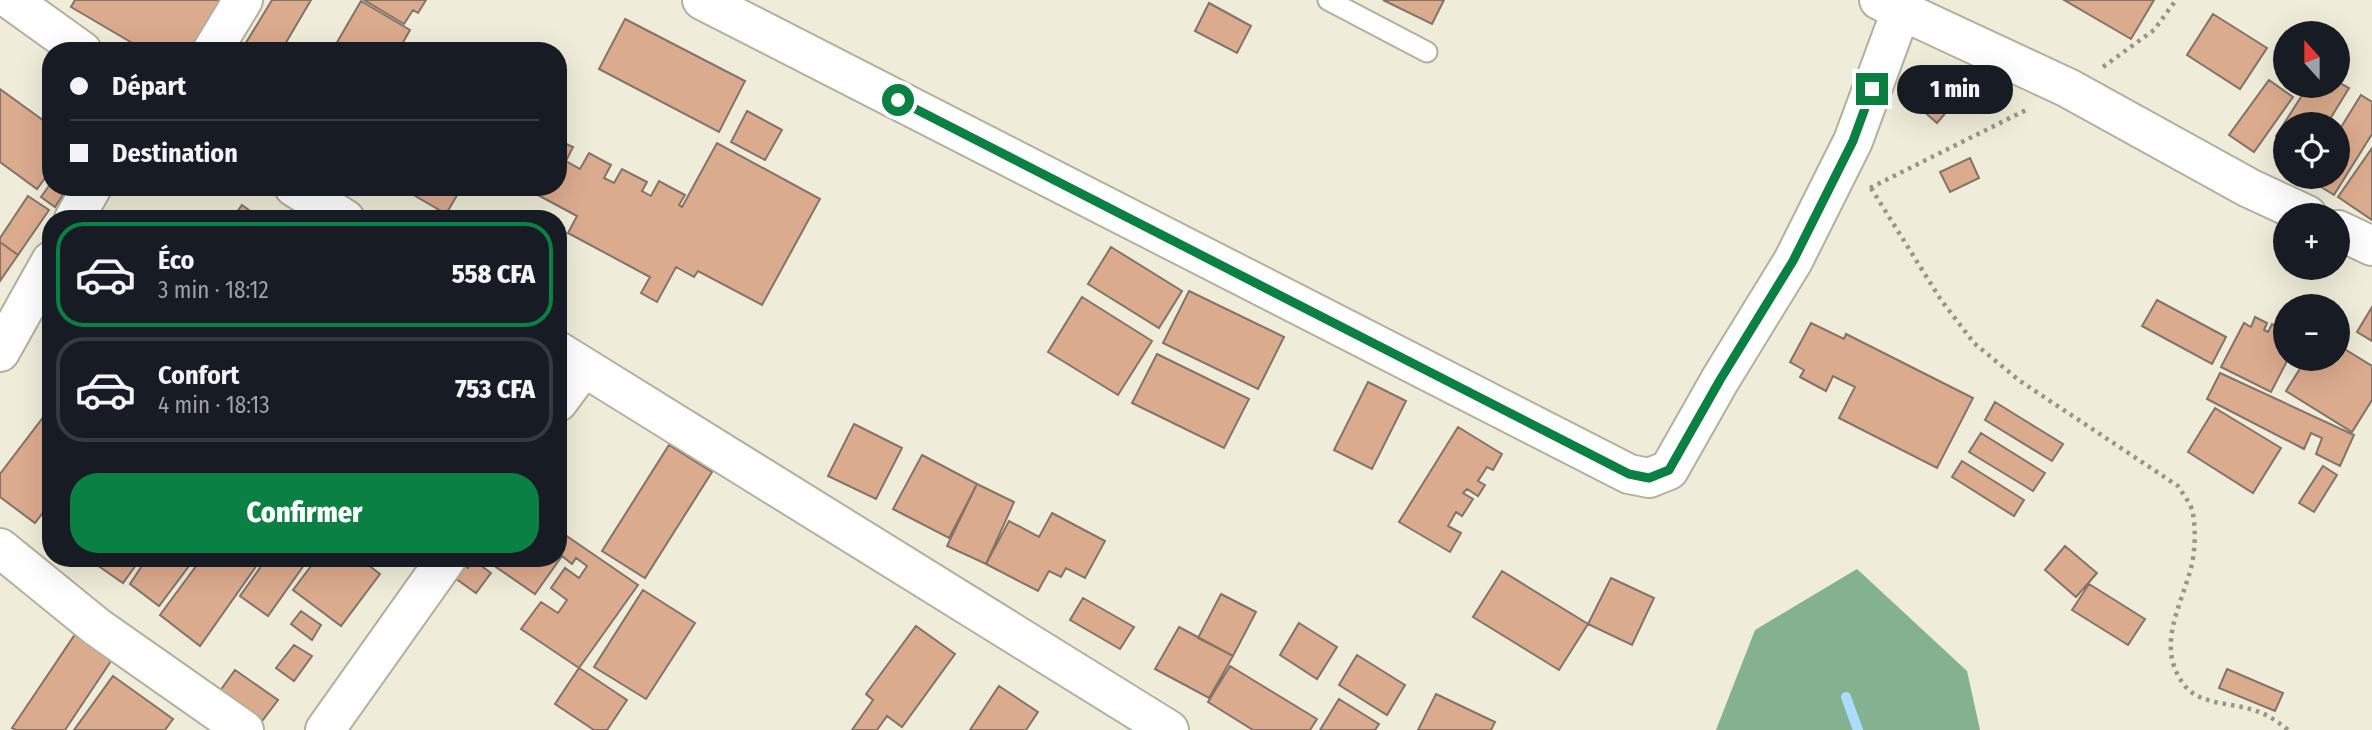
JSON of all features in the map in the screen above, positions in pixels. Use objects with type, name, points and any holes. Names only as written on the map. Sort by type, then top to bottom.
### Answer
[{"type":"street","points":[[10,0],[69,42]]},
{"type":"street","points":[[217,42],[243,0]]},
{"type":"street","points":[[702,0],[1629,474],[1649,478],[1669,470],[1793,261],[1853,141],[1890,5],[2068,88],[2281,203]]},
{"type":"street","points":[[308,196],[331,210]]},
{"type":"street","points":[[2350,236],[2372,246]]},
{"type":"street","points":[[0,352],[42,277]]},
{"type":"street","points":[[571,359],[1170,730]]},
{"type":"street","points":[[0,548],[97,627],[244,730]]},
{"type":"street","points":[[325,730],[441,567]]},
{"type":"lane","points":[[1328,0],[1427,52]]},
{"type":"path","points":[[1861,197],[1871,187],[2068,88],[2117,60],[2154,30],[2176,0]]},
{"type":"path","points":[[1853,141],[1871,187],[1941,300],[1974,343],[2020,382],[2178,486],[2193,512],[2194,539],[2192,566],[2171,633],[2169,651],[2184,685],[2196,696],[2252,709],[2275,719],[2288,730]]},
{"type":"green space","points":[[1857,569],[1967,671],[1980,730],[1716,730],[1755,630]]},
{"type":"building","points":[[75,0],[224,0],[199,42],[131,42],[71,7]]},
{"type":"building","points":[[272,0],[311,0],[286,42],[246,42]]},
{"type":"building","points":[[364,0],[426,0],[418,13],[413,10],[404,24]]},
{"type":"building","points":[[1383,0],[1444,0],[1432,24]]},
{"type":"building","points":[[2064,0],[2154,0],[2131,39]]},
{"type":"building","points":[[361,1],[410,30],[403,42],[337,42]]},
{"type":"building","points":[[1209,3],[1251,26],[1237,53],[1195,31]]},
{"type":"building","points":[[2213,14],[2267,48],[2240,89],[2187,55]]},
{"type":"building","points":[[625,19],[745,81],[719,132],[599,69]]},
{"type":"building","points":[[1935,76],[1959,97],[1937,123],[1912,101]]},
{"type":"building","points":[[2269,80],[2273,83],[2273,98],[2292,98],[2282,112],[2273,112],[2273,125],[2254,152],[2229,135]]},
{"type":"building","points":[[0,89],[42,119],[42,182],[37,189],[0,162]]},
{"type":"building","points":[[2361,95],[2372,102],[2372,134],[2350,169],[2350,113]]},
{"type":"building","points":[[2300,98],[2343,98],[2334,112],[2291,112]]},
{"type":"building","points":[[747,111],[782,130],[765,160],[731,142]]},
{"type":"building","points":[[717,143],[820,199],[762,305],[698,271],[694,277],[676,267],[657,302],[641,293],[650,277],[568,233],[577,216],[540,196],[567,196],[567,162],[580,169],[589,153],[611,165],[604,178],[614,183],[622,169],[647,182],[642,191],[651,196],[659,181],[685,195],[679,205],[682,207]]},
{"type":"building","points":[[567,144],[573,147],[567,159]]},
{"type":"building","points":[[2372,148],[2372,220],[2338,197],[2344,189],[2350,189],[2350,180]]},
{"type":"building","points":[[1970,158],[1979,178],[1950,192],[1940,172]]},
{"type":"building","points":[[2324,189],[2338,189],[2334,195]]},
{"type":"building","points":[[28,196],[49,210],[42,210],[42,220],[18,255],[0,242]]},
{"type":"building","points":[[42,196],[62,196],[55,207]]},
{"type":"building","points":[[415,196],[457,196],[448,210],[439,210]]},
{"type":"building","points":[[0,242],[18,255],[0,281]]},
{"type":"building","points":[[1111,247],[1182,291],[1159,328],[1088,284]]},
{"type":"building","points":[[1189,291],[1284,337],[1258,389],[1163,343]]},
{"type":"building","points":[[1082,297],[1152,341],[1118,395],[1048,352]]},
{"type":"building","points":[[2157,300],[2226,337],[2212,364],[2142,326]]},
{"type":"building","points":[[2372,307],[2372,341],[2357,332]]},
{"type":"building","points":[[2255,317],[2267,323],[2264,330],[2268,332],[2273,324],[2273,371],[2282,371],[2271,392],[2221,367],[2244,323],[2251,327]]},
{"type":"building","points":[[1811,323],[1844,339],[1846,334],[1973,398],[1937,468],[1839,418],[1855,387],[1833,376],[1826,391],[1800,377],[1804,370],[1790,362]]},
{"type":"building","points":[[2350,352],[2372,366],[2372,400],[2352,432],[2286,391],[2298,371],[2350,371]]},
{"type":"building","points":[[1157,354],[1249,399],[1224,448],[1132,403]]},
{"type":"building","points":[[2220,373],[2354,435],[2340,466],[2316,454],[2322,438],[2311,433],[2304,449],[2207,399]]},
{"type":"building","points":[[1368,382],[1406,401],[1372,469],[1334,450]]},
{"type":"building","points":[[1995,402],[2063,444],[2052,461],[1985,420]]},
{"type":"building","points":[[2215,408],[2281,448],[2253,493],[2188,452]]},
{"type":"building","points":[[42,419],[42,514],[35,523],[0,497],[0,474]]},
{"type":"building","points":[[854,424],[902,448],[876,499],[828,476]]},
{"type":"building","points":[[1458,427],[1502,454],[1493,470],[1487,467],[1478,481],[1485,485],[1478,496],[1467,489],[1463,493],[1473,499],[1462,516],[1456,512],[1448,526],[1461,533],[1450,552],[1399,522]]},
{"type":"building","points":[[1981,433],[2045,473],[2033,491],[1969,452]]},
{"type":"building","points":[[669,445],[712,472],[645,578],[602,551]]},
{"type":"building","points":[[922,455],[977,484],[949,538],[893,509]]},
{"type":"building","points":[[1962,461],[2024,500],[2014,516],[1952,477]]},
{"type":"building","points":[[2323,466],[2337,475],[2314,512],[2299,503]]},
{"type":"building","points":[[977,484],[1014,502],[986,564],[947,546]]},
{"type":"building","points":[[1052,513],[1105,541],[1085,578],[1066,568],[1061,577],[1049,571],[1038,591],[986,564],[1009,521],[1039,537]]},
{"type":"building","points":[[567,536],[638,585],[579,668],[521,629],[541,602],[558,613],[567,600],[551,588],[565,568],[579,578],[587,566],[576,558],[572,564],[567,560]]},
{"type":"building","points":[[2065,546],[2097,573],[2076,597],[2045,570]]},
{"type":"building","points":[[100,567],[135,567],[123,583]]},
{"type":"building","points":[[141,567],[188,567],[159,606],[130,584]]},
{"type":"building","points":[[195,567],[256,567],[200,646],[160,615]]},
{"type":"building","points":[[261,567],[303,567],[268,616],[240,596]]},
{"type":"building","points":[[310,567],[371,567],[380,574],[341,626],[293,590]]},
{"type":"building","points":[[453,567],[483,567],[491,573],[476,593],[448,573]]},
{"type":"building","points":[[496,567],[554,567],[535,594]]},
{"type":"building","points":[[1502,571],[1588,624],[1559,670],[1473,617]]},
{"type":"building","points":[[1611,578],[1654,598],[1632,645],[1588,624]]},
{"type":"building","points":[[2089,584],[2145,619],[2128,645],[2072,610]]},
{"type":"building","points":[[643,590],[695,623],[646,699],[594,667]]},
{"type":"building","points":[[1221,594],[1256,612],[1233,656],[1198,638]]},
{"type":"building","points":[[1083,598],[1134,627],[1120,649],[1070,620]]},
{"type":"building","points":[[301,611],[321,625],[312,640],[291,624]]},
{"type":"building","points":[[1299,623],[1337,647],[1317,679],[1280,655]]},
{"type":"building","points":[[916,626],[955,654],[902,727],[887,716],[877,730],[852,730],[873,700],[866,694]]},
{"type":"building","points":[[1179,627],[1233,656],[1209,698],[1155,669]]},
{"type":"building","points":[[78,630],[115,655],[65,730],[12,728]]},
{"type":"building","points":[[294,645],[312,656],[294,681],[276,668]]},
{"type":"building","points":[[1357,655],[1405,685],[1387,715],[1339,685]]},
{"type":"building","points":[[1230,666],[1317,719],[1310,730],[1253,730],[1208,702]]},
{"type":"building","points":[[579,668],[627,700],[607,730],[594,730],[555,704]]},
{"type":"building","points":[[2227,669],[2283,693],[2275,711],[2219,688]]},
{"type":"building","points":[[235,670],[278,700],[262,721],[220,691]]},
{"type":"building","points":[[113,676],[173,719],[165,730],[74,730]]},
{"type":"building","points":[[999,686],[1038,712],[1026,730],[970,730]]},
{"type":"building","points":[[1436,694],[1495,722],[1491,730],[1418,730]]},
{"type":"building","points":[[1339,699],[1379,724],[1375,730],[1320,730]]},
{"type":"waterway","points":[[1846,697],[1858,730]]},
{"type":"route","points":[[898,100],[1629,474],[1649,478],[1669,470],[1793,261],[1853,141],[1872,89]]}]
